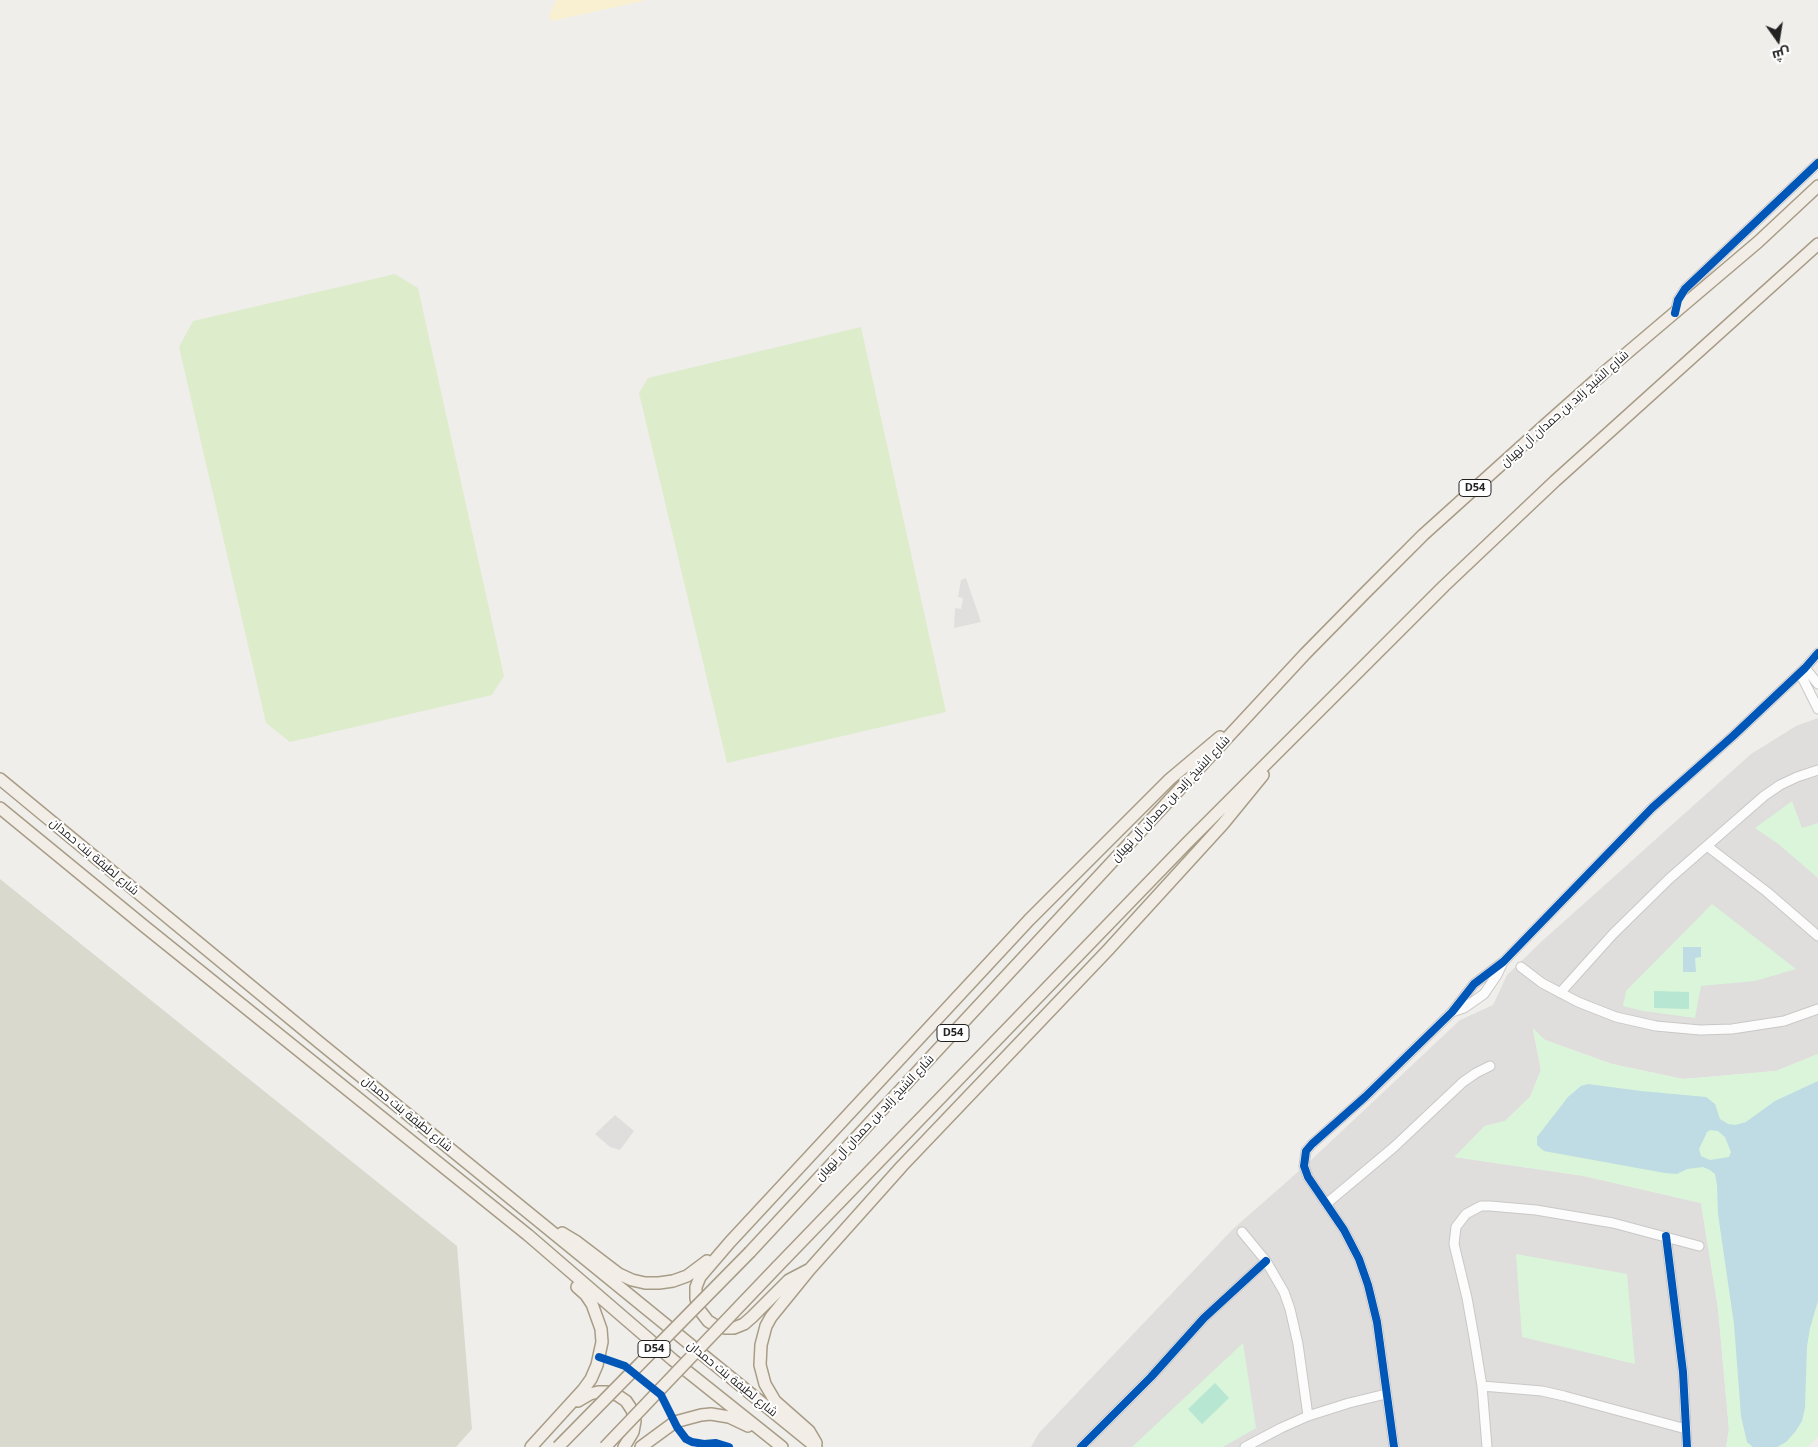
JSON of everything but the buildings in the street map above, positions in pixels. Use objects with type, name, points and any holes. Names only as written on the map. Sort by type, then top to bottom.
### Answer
[{"type":"main road","name":"شارع الشيخ زايد بن حمدان آل نهيان","points":[[558,1447],[750,1252],[1305,654],[1423,536],[1607,370],[1758,242],[1818,186]]},
{"type":"main road","name":"D54","points":[[605,1447],[1187,844],[1499,532],[1818,244]]},
{"type":"main road","points":[[810,1269],[789,1280],[744,1324],[734,1328],[716,1326],[708,1322],[698,1308],[696,1287],[700,1278],[730,1242],[1029,920],[1170,779],[1192,759],[1248,715]]},
{"type":"main road","points":[[817,1447],[809,1431],[775,1401],[765,1384],[760,1364],[761,1345],[766,1326],[776,1309],[902,1166],[1068,994],[1223,824],[1260,780],[1275,755]]},
{"type":"main road","name":"شارع لطيفة بنت حمدان","points":[[0,779],[224,965],[817,1447]]},
{"type":"main road","name":"شارع لطيفة بنت حمدان","points":[[0,808],[528,1236],[673,1360],[782,1447]]},
{"type":"main road","points":[[537,1220],[576,1242],[619,1274],[645,1283],[673,1281],[687,1276],[730,1242]]},
{"type":"main road","points":[[528,1236],[550,1262],[586,1294],[592,1304],[601,1329],[602,1342],[591,1379],[531,1447]]},
{"type":"main road","points":[[548,1429],[580,1399],[598,1392],[608,1392],[618,1395],[626,1401],[632,1410],[635,1421],[633,1432],[624,1447]]},
{"type":"main road","points":[[641,1447],[675,1422],[711,1414],[729,1417],[747,1425],[770,1447]]},
{"type":"street","points":[[1674,314],[1678,300],[1685,289],[1818,162]]},
{"type":"street","points":[[1394,1447],[1377,1322],[1368,1286],[1352,1244],[1305,1172],[1304,1156],[1308,1147],[1365,1098],[1452,1012],[1474,984],[1503,962],[1652,808],[1733,736],[1818,653]]},
{"type":"street","points":[[1802,670],[1818,684]]},
{"type":"street","points":[[1802,670],[1811,708],[1818,714]]},
{"type":"street","points":[[1804,684],[1818,710]]},
{"type":"street","points":[[1560,993],[1641,906],[1764,796],[1797,777],[1818,770]]},
{"type":"street","points":[[1707,846],[1767,892],[1818,936]]},
{"type":"street","points":[[1452,1012],[1474,1002],[1484,994],[1498,976],[1503,962]]},
{"type":"street","points":[[1521,967],[1560,993],[1591,1008],[1616,1017],[1656,1026],[1700,1030],[1732,1029],[1767,1025],[1818,1009]]},
{"type":"street","points":[[1326,1204],[1401,1140],[1463,1082],[1476,1072],[1490,1066]]},
{"type":"street","points":[[1487,1447],[1482,1386],[1467,1298],[1454,1244],[1456,1227],[1466,1214],[1481,1206],[1536,1210],[1613,1223],[1699,1246]]},
{"type":"street","points":[[1242,1232],[1266,1261],[1284,1292],[1292,1318],[1308,1416]]},
{"type":"street","points":[[1666,1236],[1683,1372],[1687,1447]]},
{"type":"street","points":[[1081,1447],[1152,1377],[1204,1318],[1266,1261]]},
{"type":"street","points":[[1482,1386],[1542,1391],[1607,1406],[1686,1429]]},
{"type":"street","points":[[1245,1447],[1308,1416],[1386,1394]]},
{"type":"shaded area","points":[[966,578],[981,622],[954,628],[955,608],[961,609],[963,598],[958,597],[961,580]]},
{"type":"shaded area","points":[[1818,718],[1818,1054],[1776,1071],[1683,1079],[1612,1064],[1545,1040],[1533,1030],[1541,1070],[1530,1097],[1505,1121],[1485,1126],[1455,1157],[1584,1176],[1701,1203],[1718,1308],[1729,1430],[1726,1447],[1031,1447],[1039,1433],[1233,1229],[1308,1163],[1460,1020],[1493,1005],[1507,975],[1541,942],[1751,754],[1796,726]]},
{"type":"shaded area","points":[[1778,796],[1785,803],[1764,819],[1758,812]]},
{"type":"shaded area","points":[[0,879],[457,1246],[472,1429],[456,1447],[0,1447]]},
{"type":"shaded area","points":[[1648,1014],[1692,1020],[1691,1027],[1646,1021]]},
{"type":"shaded area","points":[[615,1115],[634,1131],[620,1150],[610,1147],[595,1134]]},
{"type":"green space","points":[[395,274],[418,288],[504,676],[492,695],[290,742],[266,723],[179,347],[193,321]]},
{"type":"green space","points":[[861,327],[946,712],[727,763],[639,393],[648,378]]},
{"type":"green space","points":[[1792,801],[1802,828],[1818,823],[1818,878],[1777,843],[1755,828]]},
{"type":"green space","points":[[1712,904],[1796,969],[1755,981],[1701,986],[1695,1018],[1643,1011],[1623,1006],[1626,991]]},
{"type":"green space","points":[[1654,991],[1689,992],[1689,1009],[1654,1008]]},
{"type":"green space","points":[[1533,1028],[1545,1040],[1612,1064],[1683,1079],[1776,1071],[1818,1054],[1818,1437],[1807,1447],[1726,1447],[1729,1429],[1718,1308],[1701,1203],[1584,1176],[1454,1157],[1485,1126],[1505,1121],[1530,1097],[1541,1070]]},
{"type":"green space","points":[[1516,1254],[1627,1274],[1635,1364],[1522,1337]]},
{"type":"green space","points":[[1243,1343],[1256,1428],[1223,1447],[1132,1447]]},
{"type":"green space","points":[[1215,1383],[1229,1398],[1202,1424],[1188,1409]]},
{"type":"sand","points":[[556,0],[647,0],[552,21],[549,16]]},
{"type":"water","points":[[1683,947],[1701,947],[1701,957],[1695,958],[1696,972],[1683,972]]},
{"type":"water","points":[[1818,1081],[1818,1301],[1807,1346],[1805,1408],[1802,1421],[1786,1442],[1777,1447],[1753,1447],[1747,1442],[1741,1416],[1734,1324],[1718,1214],[1715,1174],[1703,1167],[1687,1169],[1677,1174],[1665,1173],[1544,1151],[1537,1145],[1537,1137],[1568,1097],[1581,1086],[1588,1084],[1706,1097],[1715,1104],[1720,1119],[1728,1124],[1735,1125],[1746,1122],[1775,1101]],"holes":[[[1710,1130],[1718,1131],[1725,1137],[1731,1152],[1729,1157],[1710,1160],[1701,1156],[1699,1149],[1707,1132]]]},
{"type":"cycle path","points":[[1675,313],[1678,300],[1685,289],[1818,163]]},
{"type":"cycle path","points":[[1394,1447],[1377,1322],[1368,1285],[1359,1259],[1344,1230],[1308,1177],[1304,1166],[1306,1151],[1365,1097],[1452,1012],[1474,984],[1503,962],[1652,808],[1733,736],[1805,668],[1818,653]]},
{"type":"cycle path","points":[[1666,1236],[1683,1372],[1687,1447]]},
{"type":"cycle path","points":[[1081,1447],[1151,1377],[1204,1318],[1266,1261]]},
{"type":"cycle path","points":[[599,1357],[625,1366],[661,1395],[677,1427],[686,1439],[692,1442],[716,1443],[729,1447]]}]
